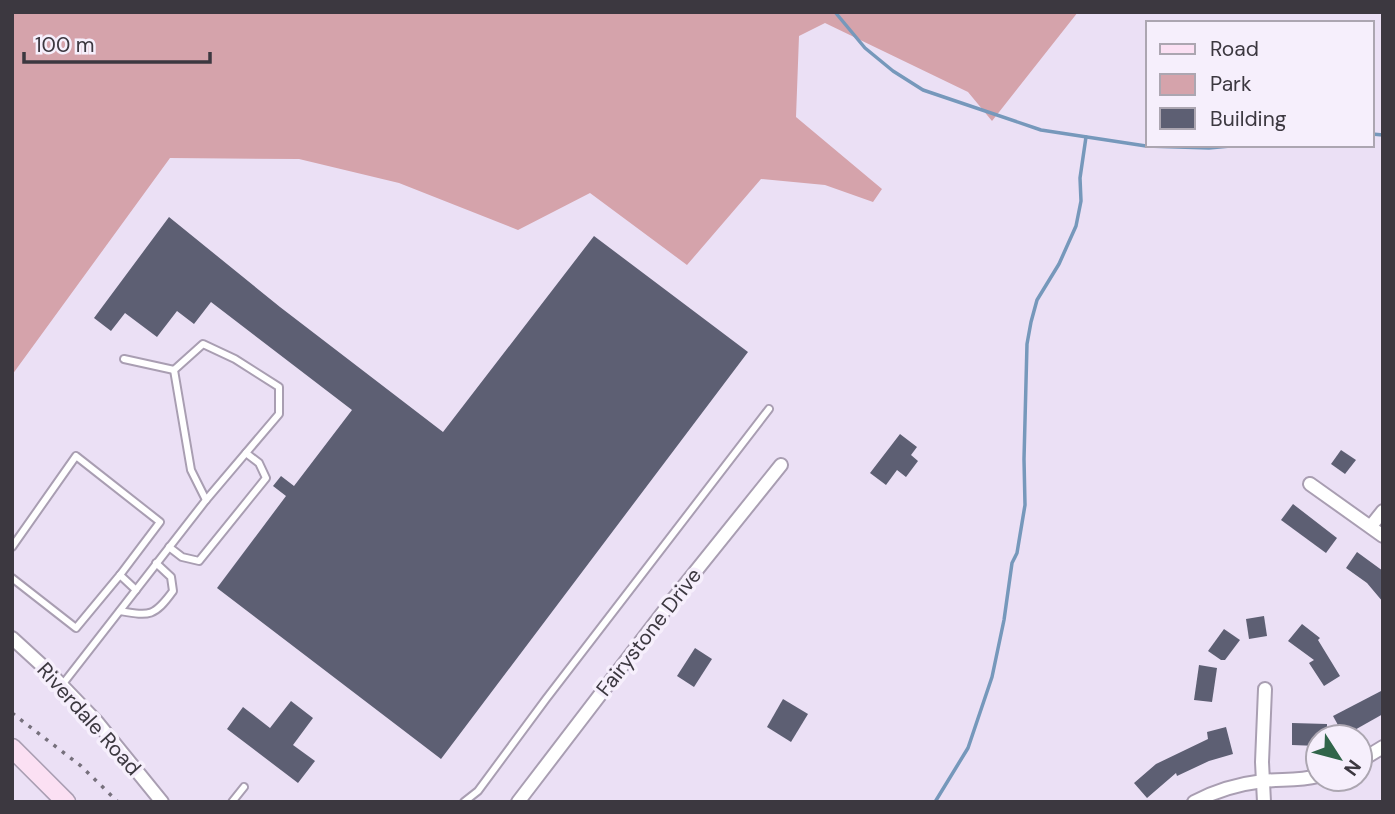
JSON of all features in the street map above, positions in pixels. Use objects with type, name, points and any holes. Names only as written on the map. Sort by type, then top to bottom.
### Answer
[{"type":"main road","points":[[12,748],[66,802]]},
{"type":"street","name":"Fairystone Drive","points":[[518,802],[671,602],[781,465]]},
{"type":"street","points":[[1310,484],[1383,536]]},
{"type":"street","points":[[1371,526],[1383,511]]},
{"type":"street","name":"Riverdale Road","points":[[12,638],[97,722],[162,802]]},
{"type":"street","points":[[1264,802],[1262,762],[1265,689]]},
{"type":"street","points":[[1194,802],[1227,787],[1264,781],[1304,779]]},
{"type":"lane","points":[[62,685],[206,500],[279,414],[279,387],[235,359],[203,344],[174,370]]},
{"type":"lane","points":[[124,359],[174,370]]},
{"type":"lane","points":[[174,370],[191,470],[206,500]]},
{"type":"lane","points":[[464,802],[478,791],[769,409]]},
{"type":"lane","points":[[169,547],[182,557],[199,561],[266,478],[259,463],[246,453]]},
{"type":"lane","points":[[12,547],[76,456],[160,522],[76,628],[12,578]]},
{"type":"lane","points":[[120,611],[145,615],[161,607],[173,591],[171,577],[156,564]]},
{"type":"lane","points":[[120,575],[136,590]]},
{"type":"lane","points":[[232,802],[244,787]]},
{"type":"green space","points":[[12,12],[1078,12],[992,121],[968,92],[825,23],[799,36],[796,117],[882,189],[873,202],[825,185],[761,179],[687,265],[590,193],[518,230],[399,183],[299,159],[170,158],[12,375]]},
{"type":"building","points":[[169,217],[280,307],[443,432],[594,236],[748,352],[441,759],[217,588],[286,496],[273,486],[281,476],[294,486],[352,410],[211,302],[194,324],[177,311],[157,337],[125,313],[111,331],[94,318]]},
{"type":"building","points":[[900,434],[917,447],[911,455],[918,461],[906,477],[897,470],[886,485],[870,473]]},
{"type":"building","points":[[1341,450],[1356,460],[1345,474],[1331,464]]},
{"type":"building","points":[[1293,504],[1337,538],[1326,553],[1281,520]]},
{"type":"building","points":[[1357,552],[1383,571],[1383,602],[1367,583],[1346,568]]},
{"type":"building","points":[[1264,616],[1267,636],[1249,639],[1246,619]]},
{"type":"building","points":[[1302,624],[1320,638],[1318,640],[1340,676],[1324,686],[1309,663],[1314,660],[1288,641]]},
{"type":"building","points":[[1224,629],[1240,640],[1225,660],[1221,660],[1208,651]]},
{"type":"building","points":[[695,648],[712,659],[694,687],[677,676]]},
{"type":"building","points":[[1199,665],[1217,668],[1212,702],[1194,700]]},
{"type":"building","points":[[1383,690],[1383,714],[1367,723],[1337,723],[1333,716]]},
{"type":"building","points":[[783,699],[808,714],[791,742],[767,727]]},
{"type":"building","points":[[291,701],[313,718],[293,745],[315,761],[298,783],[227,729],[243,707],[270,728]]},
{"type":"building","points":[[1292,723],[1304,723],[1304,745],[1292,745]]},
{"type":"building","points":[[1226,727],[1233,754],[1209,761],[1177,776],[1176,773],[1147,798],[1134,783],[1156,764],[1208,739],[1207,732]]},
{"type":"waterway","points":[[835,12],[865,48],[893,71],[923,90],[1041,130],[1146,146]]},
{"type":"waterway","points":[[1374,134],[1383,135]]},
{"type":"waterway","points":[[935,802],[968,748],[992,677],[1025,505],[1027,344],[1037,300],[1059,264],[1076,226],[1081,201],[1080,178],[1086,137]]},
{"type":"waterway","points":[[1178,147],[1220,147]]},
{"type":"railway","points":[[12,713],[81,766],[118,802]]}]
